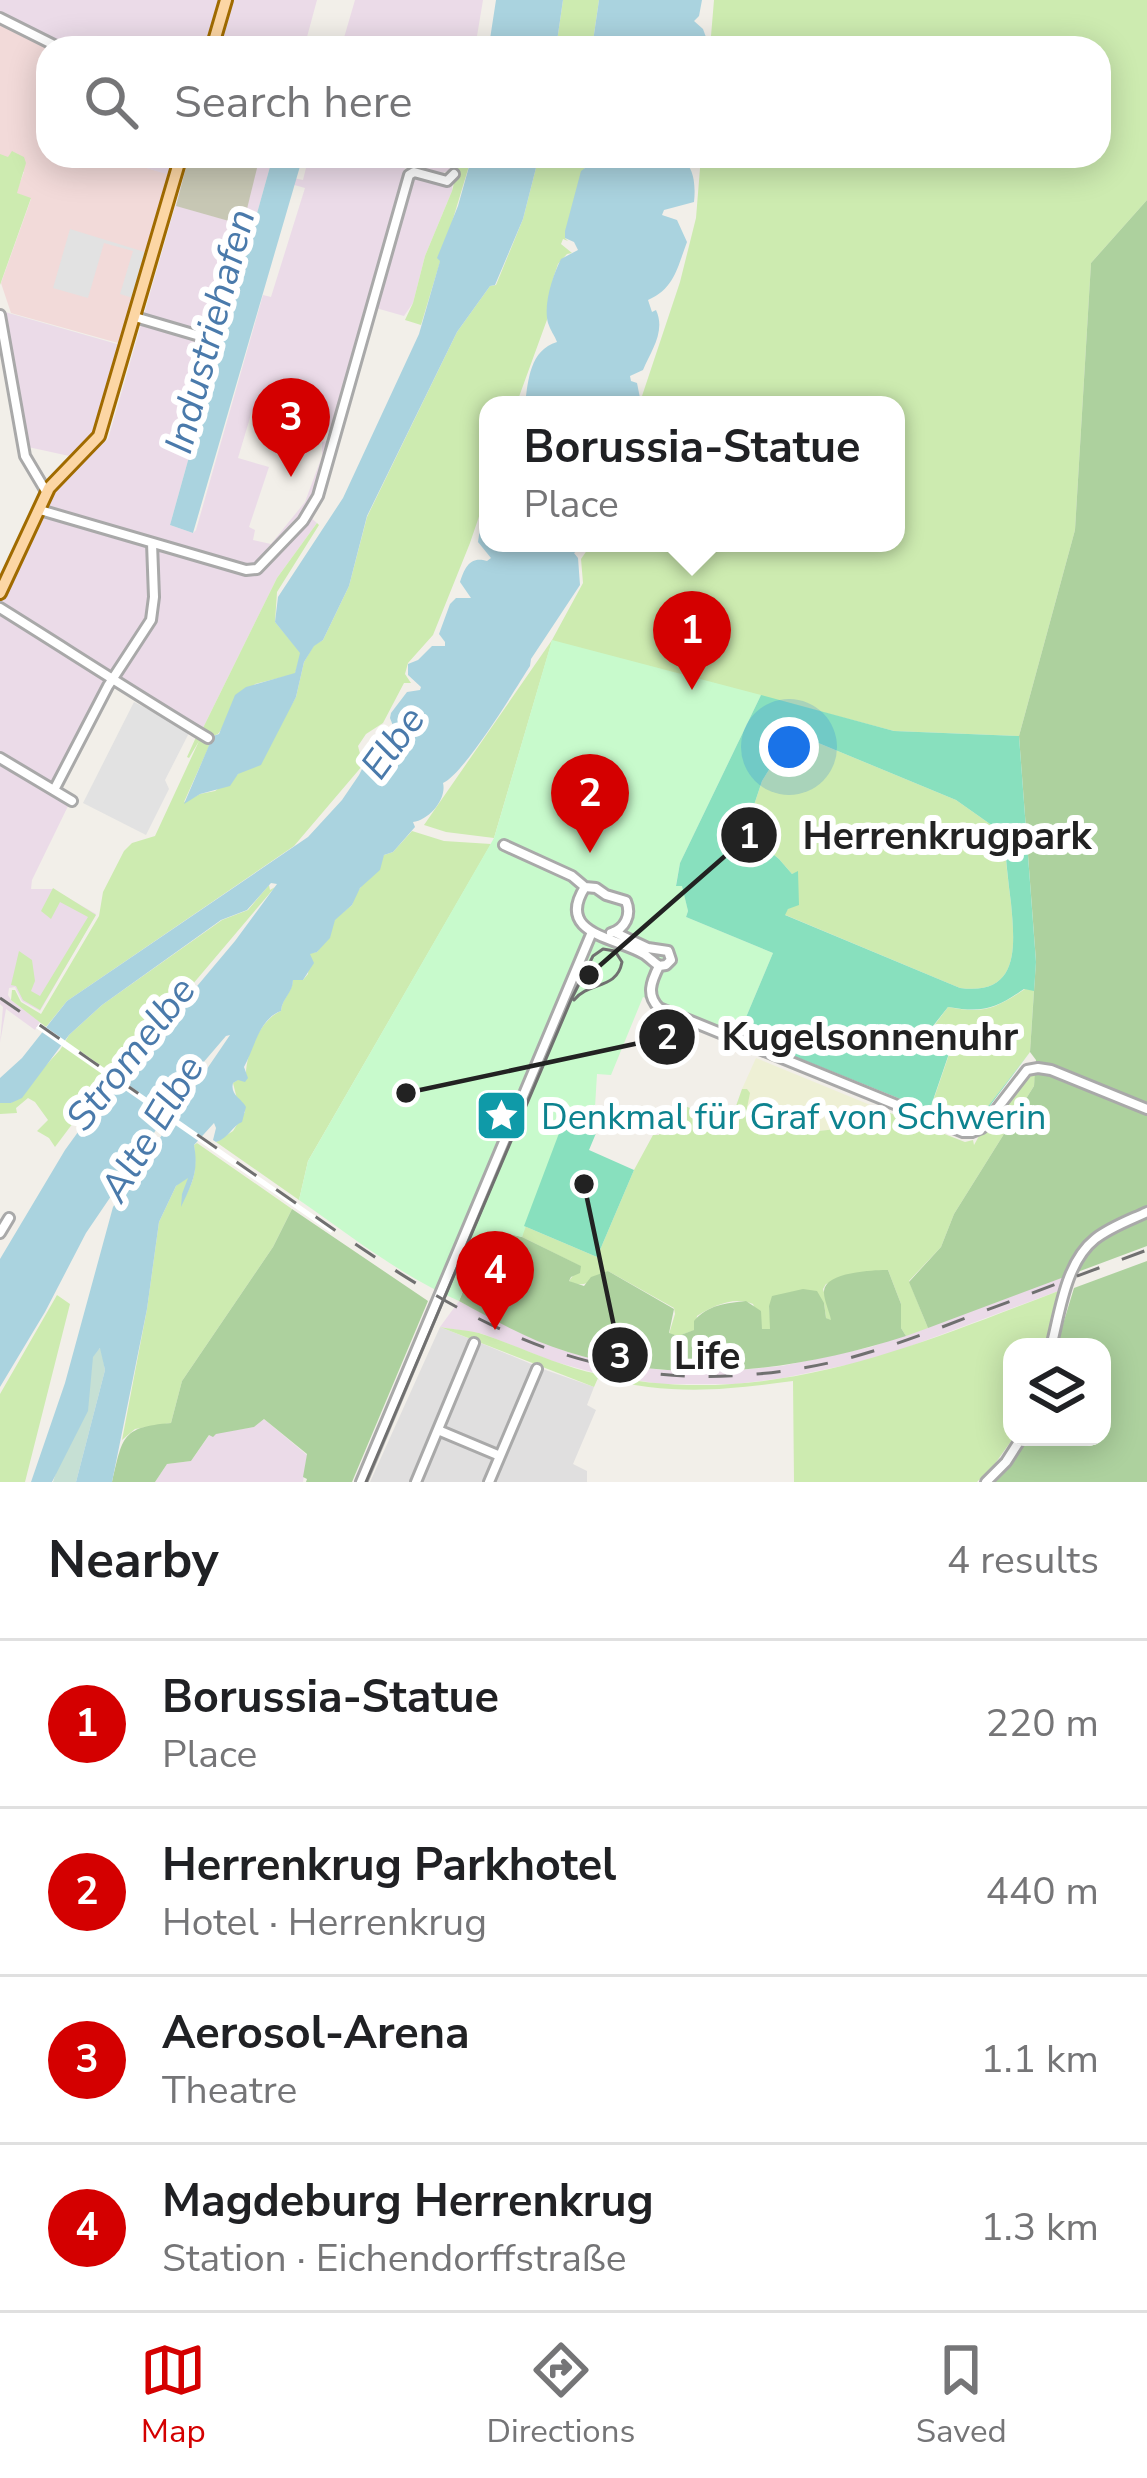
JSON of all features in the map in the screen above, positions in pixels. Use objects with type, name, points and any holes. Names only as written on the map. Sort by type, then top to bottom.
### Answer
[{"type":"main road","points":[[216,36],[226,0]]},
{"type":"main road","points":[[0,593],[40,510],[46,487],[100,436],[178,168]]},
{"type":"street","points":[[0,19],[36,36]]},
{"type":"street","points":[[40,510],[246,570],[259,566],[304,521],[316,501],[409,175],[414,172],[448,181],[454,174]]},
{"type":"street","points":[[0,315],[24,454],[46,487]]},
{"type":"street","points":[[135,317],[210,339]]},
{"type":"street","points":[[54,790],[113,678],[152,617],[152,543]]},
{"type":"street","points":[[0,608],[208,738]]},
{"type":"street","points":[[0,758],[72,801]]},
{"type":"street","points":[[504,845],[569,874],[585,887],[626,901],[628,916],[614,932]]},
{"type":"street","points":[[585,887],[576,914],[584,926],[595,933],[645,955],[659,966],[671,960],[668,951],[647,948],[614,932],[595,933]]},
{"type":"street","points":[[361,1482],[595,933]]},
{"type":"street","points":[[659,966],[650,992],[659,1008],[963,1132],[982,1127],[1022,1076],[1034,1068],[1051,1070],[1147,1109]]},
{"type":"street","points":[[1053,1338],[1080,1255],[1098,1237],[1147,1212]]},
{"type":"street","points":[[0,1233],[9,1218]]},
{"type":"street","points":[[416,1482],[474,1343]]},
{"type":"street","points":[[489,1482],[538,1369]]},
{"type":"street","points":[[438,1430],[500,1456]]},
{"type":"street","points":[[986,1482],[1016,1446]]},
{"type":"shaded area","points":[[0,0],[317,0],[307,36],[45,36],[0,15]]},
{"type":"shaded area","points":[[355,0],[483,0],[477,36],[344,36]]},
{"type":"shaded area","points":[[0,23],[36,41],[36,168],[147,168],[171,175],[125,345],[11,313],[1,283],[31,199],[16,193],[24,172],[0,163]]},
{"type":"shaded area","points":[[146,168],[270,168],[170,525],[193,533],[263,295],[271,297],[305,188],[291,184],[293,178],[303,180],[306,168],[405,168],[366,323],[315,495],[304,512],[317,523],[277,578],[202,730],[111,673],[51,785],[0,754],[0,603],[56,486],[108,439],[183,179]],"holes":[[[252,411],[329,432],[322,442],[322,456],[305,502],[271,544],[253,540],[255,530],[249,527],[269,467],[238,458]]]},
{"type":"shaded area","points":[[186,168],[257,168],[243,225],[176,206]]},
{"type":"shaded area","points":[[405,168],[452,168],[438,175]]},
{"type":"shaded area","points":[[412,177],[452,185],[452,191],[425,256],[413,303],[404,316],[376,308]]},
{"type":"shaded area","points":[[70,229],[148,253],[136,299],[120,294],[133,251],[104,243],[88,298],[53,288]]},
{"type":"shaded area","points":[[5,312],[124,346],[104,418],[74,457],[28,447]]},
{"type":"shaded area","points":[[134,702],[190,731],[165,780],[169,789],[146,835],[83,803]]},
{"type":"shaded area","points":[[0,760],[70,802],[31,889],[53,889],[96,914],[40,1011],[22,1001],[15,987],[9,988],[11,1000],[40,1022],[35,1030],[6,1009],[0,1043],[3,1007]]},
{"type":"shaded area","points":[[756,1058],[880,1109],[877,1116],[836,1129],[793,1134],[777,1118],[747,1108],[747,1089],[742,1089]]},
{"type":"shaded area","points":[[1064,1276],[1061,1290],[876,1359],[736,1384],[660,1384],[599,1374],[483,1334],[440,1327],[459,1301],[518,1332],[600,1360],[662,1370],[738,1370],[871,1347]]},
{"type":"shaded area","points":[[440,1327],[473,1340],[413,1482],[370,1482]]},
{"type":"shaded area","points":[[476,1341],[536,1366],[500,1453],[441,1429]]},
{"type":"shaded area","points":[[101,1347],[105,1370],[76,1482],[53,1482],[93,1356]]},
{"type":"shaded area","points":[[540,1368],[594,1387],[587,1405],[596,1410],[573,1464],[587,1471],[587,1482],[492,1482]]},
{"type":"shaded area","points":[[264,1419],[307,1455],[303,1482],[155,1482],[167,1464],[191,1461],[210,1434],[254,1427]]},
{"type":"shaded area","points":[[439,1433],[496,1456],[488,1482],[418,1482]]},
{"type":"green space","points":[[563,0],[599,0],[594,36],[558,36]]},
{"type":"green space","points":[[714,0],[1147,0],[1147,200],[1091,263],[1075,530],[1019,736],[894,731],[552,641],[494,838],[424,825],[552,640],[583,583],[581,559],[586,552],[905,552],[905,396],[642,396],[680,282],[696,218],[700,168],[1111,168],[1111,36],[711,36]]},
{"type":"green space","points":[[12,151],[26,163],[17,193],[31,198],[0,285],[0,154],[8,157]]},
{"type":"green space","points":[[458,168],[468,168],[421,325],[405,320]]},
{"type":"green space","points":[[536,168],[584,168],[568,241],[563,239],[561,244],[572,253],[558,264],[548,317],[519,396],[479,396],[479,516],[470,543],[433,635],[408,663],[405,674],[411,683],[404,683],[383,723],[358,746],[363,765],[294,846],[67,1001],[46,1027],[11,1000],[12,990],[41,1014],[99,916],[103,892],[124,851],[132,843],[155,836],[199,741],[187,757],[197,735],[211,742],[184,802],[215,791],[238,774],[285,716],[296,697],[304,662],[323,640],[349,586],[367,517],[457,332],[490,286],[496,285],[523,219]]},
{"type":"green space","points":[[1147,200],[1147,1246],[928,1328],[909,1282],[941,1247],[954,1214],[1034,1086],[1036,1060],[1030,1052],[1036,961],[1019,736],[1075,530],[1091,263]]},
{"type":"green space","points":[[317,523],[277,592],[275,622],[301,653],[295,674],[255,684],[213,736],[202,730],[277,578]]},
{"type":"green space","points":[[552,640],[761,695],[680,863],[676,885],[682,885],[686,917],[773,953],[739,1034],[643,997],[611,1075],[597,1074],[589,1122],[567,1113],[522,1237],[510,1234],[497,1254],[471,1272],[459,1301],[397,1268],[299,1200],[308,1161],[494,838]]},
{"type":"green space","points":[[761,695],[894,731],[1019,736],[1036,962],[1030,1052],[977,1123],[965,1125],[739,1034],[773,953],[686,917],[682,886],[676,886],[680,863]],"holes":[[[807,742],[956,800],[1000,831],[1013,936],[1004,976],[980,988],[960,988],[785,915],[799,905],[798,871],[792,874],[757,841],[749,820],[775,760]],[[1024,989],[1034,991],[1030,1052],[976,1122],[965,1124],[931,1106],[955,1036],[933,1026],[948,1007],[989,1008]]]},
{"type":"green space","points":[[807,742],[956,800],[1000,831],[1013,936],[1004,976],[980,988],[960,988],[783,914],[797,873],[792,874],[757,841],[749,820],[775,760]]},
{"type":"green space","points":[[412,831],[444,841],[491,844],[308,1161],[299,1200],[216,1142],[233,1131],[245,1112],[233,1083],[246,1074],[256,1038],[281,1011],[293,980],[303,980],[308,974],[310,953],[317,952],[335,919],[352,905],[384,855]]},
{"type":"green space","points":[[269,885],[270,890],[275,887],[109,1083],[103,1081],[90,1106],[55,1147],[37,1131],[48,1120],[35,1102],[28,1098],[16,1108],[17,1113],[0,1114],[0,1103],[11,1103],[69,1035],[102,1005],[222,920],[248,910]]},
{"type":"green space","points":[[53,888],[96,915],[40,1010],[11,985],[19,951],[32,960],[35,981],[31,991],[40,996],[88,917],[60,902],[51,919],[41,911]]},
{"type":"green space","points":[[1025,989],[1034,990],[1030,1052],[976,1122],[965,1125],[931,1107],[955,1037],[933,1027],[948,1007],[989,1008]]},
{"type":"green space","points":[[1036,1070],[1034,1086],[954,1214],[941,1247],[909,1281],[928,1328],[906,1336],[888,1270],[826,1284],[823,1289],[832,1321],[826,1318],[824,1303],[790,1292],[769,1306],[771,1329],[762,1329],[753,1304],[732,1301],[697,1316],[695,1330],[678,1336],[669,1334],[674,1308],[608,1271],[585,1284],[569,1281],[580,1266],[522,1237],[524,1226],[597,1257],[634,1170],[653,1135],[659,1135],[674,1102],[730,1123],[742,1089],[747,1089],[747,1108],[777,1118],[793,1134],[873,1119],[880,1109],[965,1142],[973,1140],[974,1145],[1027,1073]]},
{"type":"green space","points":[[567,1112],[599,1126],[589,1150],[634,1170],[597,1257],[524,1226]]},
{"type":"green space","points":[[197,1143],[292,1209],[273,1247],[182,1381],[171,1423],[135,1429],[122,1440],[159,1222],[176,1186],[190,1173],[182,1202],[190,1187]]},
{"type":"green space","points":[[292,1209],[428,1301],[352,1482],[306,1482],[307,1454],[264,1419],[254,1427],[209,1435],[191,1461],[167,1464],[155,1482],[112,1482],[122,1445],[133,1432],[171,1423],[182,1381],[273,1247]]},
{"type":"green space","points":[[510,1234],[581,1266],[569,1281],[584,1286],[591,1277],[608,1271],[674,1309],[669,1333],[678,1336],[694,1330],[694,1321],[711,1308],[746,1301],[761,1311],[762,1329],[770,1329],[772,1296],[803,1289],[817,1291],[826,1318],[831,1320],[826,1285],[851,1273],[888,1270],[906,1336],[823,1358],[738,1370],[652,1369],[610,1363],[526,1336],[459,1301],[471,1272],[505,1245]]},
{"type":"green space","points":[[1147,1261],[1147,1482],[994,1482],[1021,1446],[1111,1446],[1111,1338],[1059,1338],[1074,1288]]},
{"type":"green space","points":[[1061,1290],[1048,1338],[1003,1338],[1003,1446],[1008,1446],[977,1482],[794,1482],[793,1381],[696,1390],[598,1378],[594,1387],[440,1327],[480,1333],[598,1374],[719,1385],[835,1368],[948,1333]]},
{"type":"green space","points":[[57,1295],[70,1304],[25,1482],[0,1482],[0,1394]]},
{"type":"water","points":[[496,0],[563,0],[558,36],[490,36]]},
{"type":"water","points":[[599,0],[702,0],[694,21],[706,36],[594,36]]},
{"type":"water","points":[[270,168],[299,168],[193,533],[170,525]]},
{"type":"water","points":[[469,168],[536,168],[523,219],[495,285],[457,332],[367,516],[349,586],[323,640],[304,662],[296,697],[261,765],[238,774],[230,786],[184,804],[235,695],[246,687],[295,673],[300,653],[275,622],[278,597],[343,498],[419,334],[440,261],[437,258]]},
{"type":"water","points":[[690,168],[694,181],[694,202],[664,210],[662,215],[677,220],[687,242],[670,283],[648,300],[659,326],[643,370],[630,376],[640,396],[526,396],[536,359],[557,342],[548,323],[548,299],[561,259],[578,250],[565,238],[565,231],[581,171]]},
{"type":"water","points":[[486,552],[576,552],[580,585],[488,730],[443,783],[436,808],[413,822],[415,827],[393,852],[384,855],[380,870],[335,920],[330,938],[310,954],[314,963],[303,980],[293,980],[281,1011],[263,1027],[244,1067],[248,1078],[232,1087],[246,1107],[242,1122],[216,1142],[214,1123],[194,1145],[195,1170],[181,1207],[188,1178],[176,1186],[159,1222],[147,1309],[112,1482],[76,1482],[105,1370],[100,1348],[93,1357],[88,1411],[52,1482],[31,1482],[65,1383],[113,1207],[230,1035],[196,1071],[86,1233],[0,1387],[0,1259],[65,1150],[120,1074],[235,941],[277,884],[271,883],[247,910],[221,920],[102,1005],[69,1035],[22,1098],[0,1103],[0,1078],[67,1001],[308,837],[359,775],[364,748],[384,732],[395,731],[391,713],[407,692],[420,690],[408,675],[408,664],[432,646],[445,646],[439,634],[450,604],[456,598],[471,598],[460,582],[469,564],[491,558]]},
{"type":"pier","points":[[40,1023],[334,1229],[331,1233],[36,1028]]},
{"type":"tram line","points":[[366,1482],[571,1000],[593,956],[603,949],[615,951]]},
{"type":"tram line","points":[[574,1000],[614,977],[622,962],[615,951]]},
{"type":"railway","points":[[0,998],[401,1274],[521,1338],[584,1360],[651,1373],[723,1376],[825,1364],[912,1338],[1147,1250]]},
{"type":"place","name":"Aerosol-Arena","points":[[291,477]]},
{"type":"place","name":"Borussia-Statue","points":[[692,690]]},
{"type":"place","name":"Herrenkrug Parkhotel","points":[[590,853]]},
{"type":"place","name":"Herrenkrugpark","points":[[589,975]]},
{"type":"place","name":"Kugelsonnenuhr","points":[[406,1093]]},
{"type":"place","name":"Denkmal für Graf von Schwerin","points":[[502,1116]]},
{"type":"place","name":"Life","points":[[584,1184]]},
{"type":"place","name":"Magdeburg Herrenkrug","points":[[495,1330]]},
{"type":"water label","name":"Industriehafen","points":[[209,331]]},
{"type":"water label","name":"Elbe","points":[[392,742]]},
{"type":"water label","name":"Stromelbe","points":[[130,1053]]},
{"type":"water label","name":"Alte Elbe","points":[[151,1128]]}]
